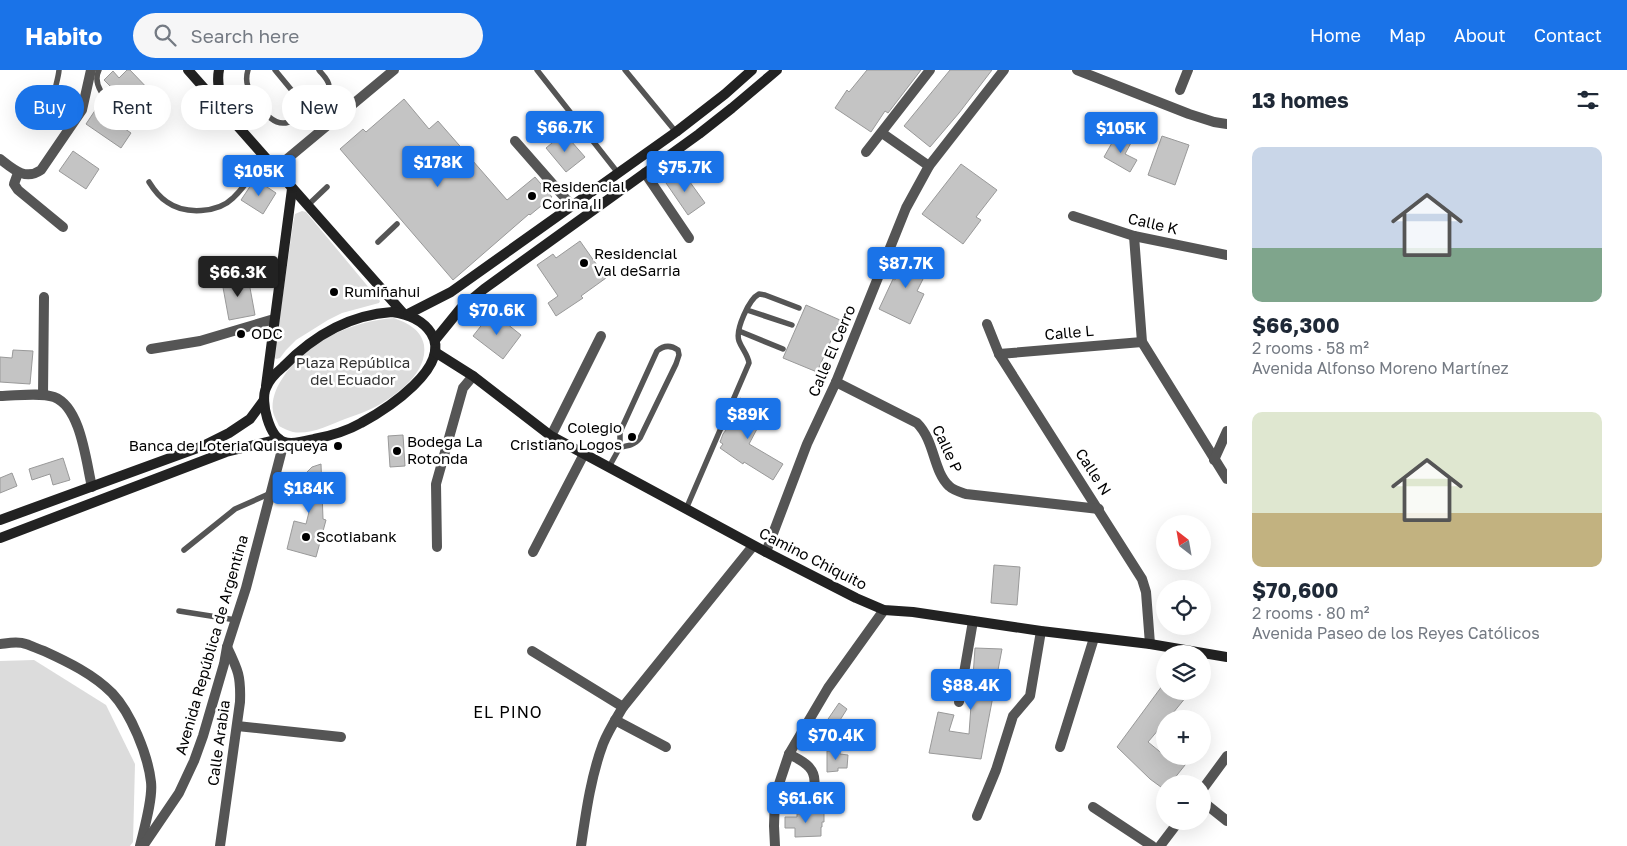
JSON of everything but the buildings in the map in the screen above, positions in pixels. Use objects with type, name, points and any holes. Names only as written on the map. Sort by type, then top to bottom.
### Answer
[{"type":"main road","points":[[188,70],[201,85]]},
{"type":"main road","points":[[218,85],[217,76],[219,70]]},
{"type":"main road","points":[[266,388],[298,350],[322,334],[363,317],[385,313],[405,314],[451,292],[676,132],[752,70]]},
{"type":"main road","points":[[0,538],[226,452],[282,440],[298,442],[323,438],[360,424],[384,410],[405,394],[420,379],[431,363],[435,352],[436,340],[461,308],[484,289],[686,143],[732,108],[768,74],[777,70]]},
{"type":"main road","points":[[241,130],[405,314],[420,322],[436,340]]},
{"type":"main road","points":[[282,440],[270,425],[264,400],[292,189]]},
{"type":"main road","name":"Camino Chiquito","points":[[435,352],[473,376],[551,436],[754,546],[856,598],[884,610],[913,612],[1041,631],[1150,644],[1227,657]]},
{"type":"main road","points":[[0,520],[203,446],[229,433],[250,419],[264,400]]},
{"type":"street","points":[[84,101],[91,70]]},
{"type":"street","points":[[275,169],[394,70]]},
{"type":"street","points":[[866,152],[930,70]]},
{"type":"street","name":"Calle El Cerro","points":[[766,552],[807,444],[836,382],[906,208],[929,166],[1004,70]]},
{"type":"street","points":[[1078,70],[1189,114],[1227,124]]},
{"type":"street","points":[[1180,90],[1188,70]]},
{"type":"street","points":[[0,158],[18,173],[32,175],[41,170],[68,130]]},
{"type":"street","points":[[676,132],[686,143]]},
{"type":"street","points":[[882,133],[929,166]]},
{"type":"street","points":[[515,141],[572,206]]},
{"type":"street","points":[[18,173],[14,184],[18,190],[63,227]]},
{"type":"street","points":[[645,173],[688,238]]},
{"type":"street","name":"Calle K","points":[[1073,216],[1134,236],[1227,255]]},
{"type":"street","points":[[1134,236],[1142,342],[1227,479]]},
{"type":"street","points":[[43,395],[44,296]]},
{"type":"street","points":[[151,349],[200,340],[274,319]]},
{"type":"street","name":"Calle N","points":[[987,324],[998,354],[1099,509],[1142,579],[1146,592],[1150,644]]},
{"type":"street","points":[[551,436],[601,336]]},
{"type":"street","name":"Calle L","points":[[998,354],[1142,342]]},
{"type":"street","points":[[437,547],[436,484],[463,388],[473,376]]},
{"type":"street","name":"Calle P","points":[[836,382],[917,423],[929,439],[943,478],[949,486],[957,491],[966,494],[1099,509]]},
{"type":"street","points":[[0,396],[43,395],[54,397],[62,402],[76,420],[92,486]]},
{"type":"street","points":[[1214,460],[1227,431]]},
{"type":"street","name":"Avenida República de Argentina","points":[[142,846],[179,793],[194,761],[224,664],[271,493],[282,440]]},
{"type":"street","points":[[533,552],[584,454]]},
{"type":"street","points":[[581,846],[596,765],[604,743],[623,706],[754,546]]},
{"type":"street","points":[[775,846],[775,796],[789,754],[828,688],[884,610]]},
{"type":"street","points":[[960,702],[972,621]]},
{"type":"street","points":[[977,816],[996,770],[1013,716],[1030,696],[1041,631]]},
{"type":"street","points":[[1060,747],[1094,638]]},
{"type":"street","points":[[0,644],[14,642],[26,644],[62,659],[112,693],[123,708],[133,726],[147,760],[152,784],[142,846]]},
{"type":"street","name":"Calle Arabia","points":[[220,846],[237,726],[241,683],[239,673],[228,647]]},
{"type":"street","points":[[532,651],[623,706]]},
{"type":"street","points":[[616,720],[666,747]]},
{"type":"street","points":[[237,726],[342,737]]},
{"type":"street","points":[[775,796],[790,802],[802,801],[810,796],[813,790],[815,781],[813,772],[808,765],[789,754]]},
{"type":"street","points":[[1211,778],[1227,756]]},
{"type":"street","points":[[1094,807],[1152,846]]},
{"type":"street","points":[[1211,808],[1227,821]]},
{"type":"street","points":[[1160,846],[1172,830]]},
{"type":"lane","points":[[56,85],[59,70]]},
{"type":"lane","points":[[98,70],[96,75],[98,85]]},
{"type":"lane","points":[[247,85],[246,76],[248,70]]},
{"type":"lane","points":[[275,70],[287,85]]},
{"type":"lane","points":[[319,70],[327,79],[329,85]]},
{"type":"lane","points":[[537,70],[618,173]]},
{"type":"lane","points":[[625,70],[676,132]]},
{"type":"lane","points":[[149,182],[157,194],[168,203],[187,209],[213,209],[232,199],[264,157]]},
{"type":"lane","points":[[307,206],[327,187]]},
{"type":"lane","points":[[378,242],[397,224]]},
{"type":"lane","points":[[686,509],[749,364],[740,343],[739,331],[751,301],[759,294],[799,308]]},
{"type":"lane","points":[[747,310],[792,325]]},
{"type":"lane","points":[[739,331],[783,349]]},
{"type":"lane","points":[[609,467],[620,447],[620,432],[657,352],[665,347],[674,347],[678,350],[679,355],[676,364],[640,438],[636,443],[620,447]]},
{"type":"lane","points":[[184,550],[235,509],[271,493]]},
{"type":"lane","points":[[179,611],[236,620]]},
{"type":"green space","points":[[302,211],[306,212],[380,301],[379,303],[342,313],[328,320],[296,340],[280,358],[276,359],[274,357],[293,224],[295,214]]},
{"type":"green space","name":"Plaza República del Ecuador","points":[[394,318],[417,331],[424,345],[424,355],[421,364],[410,381],[402,389],[373,408],[320,429],[300,433],[291,432],[279,426],[273,412],[274,394],[291,366],[303,354],[316,344],[346,329],[378,320]]},
{"type":"green space","points":[[34,660],[106,705],[135,764],[133,842],[130,846],[0,846],[0,661]]},
{"type":"place","name":"Residencial Corina II","points":[[532,196]]},
{"type":"place","name":"Residencial Val deSarria","points":[[584,263]]},
{"type":"place","name":"Rumiñahui","points":[[334,292]]},
{"type":"place","name":"ODC","points":[[241,334]]},
{"type":"place","name":"Colegio Cristiano Logos","points":[[632,437]]},
{"type":"place","name":"Banca de Loteria Quisqueya","points":[[338,446]]},
{"type":"place","name":"Bodega La Rotonda","points":[[397,451]]},
{"type":"place","name":"Scotiabank","points":[[306,537]]},
{"type":"district","name":"EL PINO","points":[[508,712]]}]
